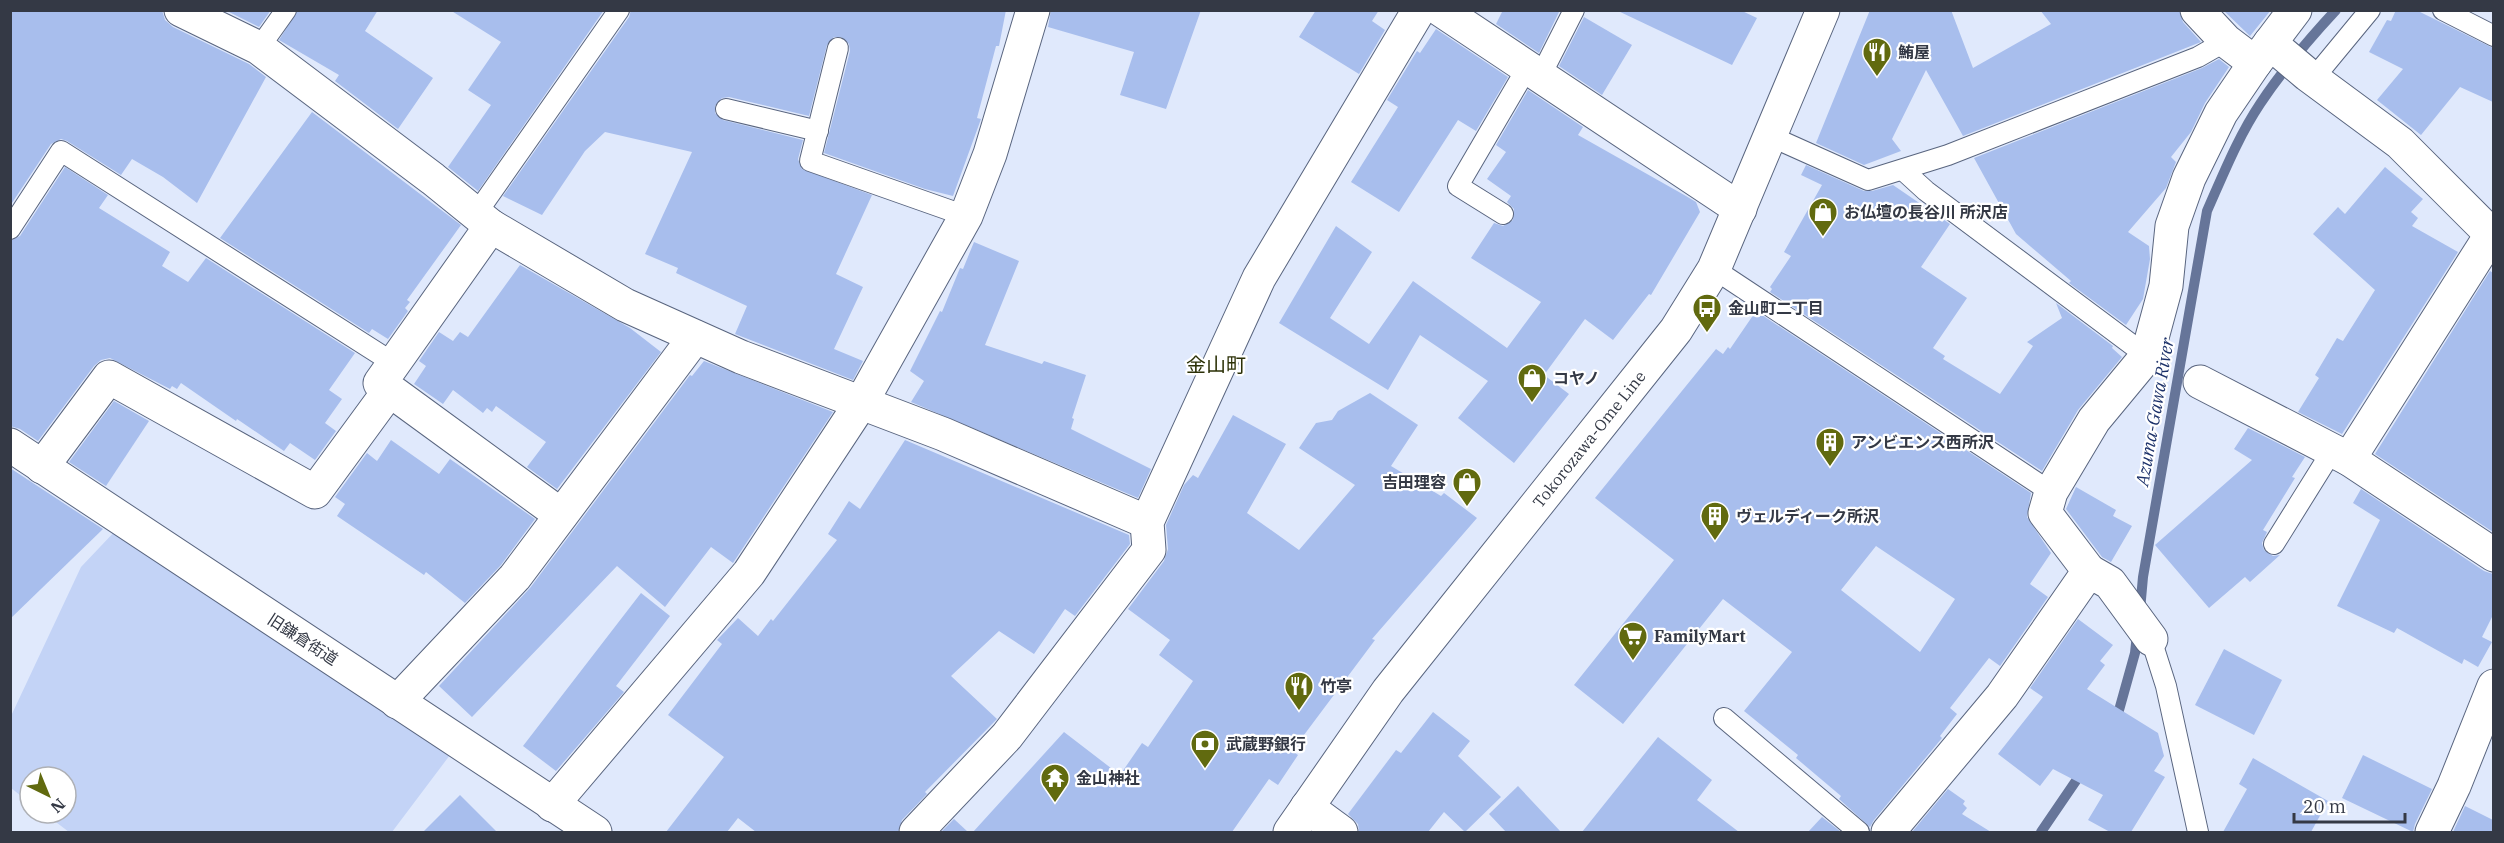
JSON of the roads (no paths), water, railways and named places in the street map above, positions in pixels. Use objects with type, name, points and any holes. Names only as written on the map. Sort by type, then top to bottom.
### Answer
[{"type":"street","points":[[181,10],[259,48],[433,179],[483,220],[625,304],[695,337],[834,394],[1024,467],[1147,522]]},
{"type":"street","points":[[552,805],[749,573],[861,403],[966,216],[990,154],[1033,10]]},
{"type":"street","points":[[916,832],[1007,736],[1149,550],[1147,522],[1259,278],[1419,10]]},
{"type":"street","points":[[1440,10],[1740,209]]},
{"type":"street","name":"Tokorozawa-Ome Line","points":[[1298,820],[1413,658],[1676,330],[1714,269],[1823,10]]},
{"type":"street","points":[[2197,10],[2226,41],[2262,53],[2311,77],[2400,143],[2492,236],[2340,455]]},
{"type":"street","points":[[2151,639],[2045,513],[2051,492],[2094,420],[2147,356],[2166,286],[2172,226],[2189,178],[2221,113],[2295,10]]},
{"type":"street","points":[[42,467],[109,377],[315,492],[392,377],[483,220]]},
{"type":"street","points":[[397,702],[515,577],[695,337]]},
{"type":"street","points":[[392,377],[561,515]]},
{"type":"street","points":[[2200,382],[2340,455],[2493,555]]},
{"type":"street","name":"旧鎌倉街道","points":[[10,445],[595,832]]},
{"type":"street","points":[[1888,832],[2100,577]]},
{"type":"street","points":[[2432,832],[2454,786],[2493,686]]},
{"type":"street","points":[[1298,820],[1341,832]]},
{"type":"lane","points":[[259,48],[286,10]]},
{"type":"lane","points":[[483,220],[619,10]]},
{"type":"lane","points":[[1503,214],[1458,186],[1574,10]]},
{"type":"lane","points":[[2311,77],[2370,10]]},
{"type":"lane","points":[[2443,10],[2493,36]]},
{"type":"lane","points":[[1770,136],[1868,180],[1903,170],[2187,62],[2226,41]]},
{"type":"lane","points":[[838,48],[810,161],[966,216]]},
{"type":"lane","points":[[726,110],[818,131]]},
{"type":"lane","points":[[10,229],[61,151],[392,377]]},
{"type":"lane","points":[[1903,170],[1926,191],[2147,356]]},
{"type":"lane","points":[[1714,269],[2051,492]]},
{"type":"lane","points":[[2274,544],[2340,455]]},
{"type":"lane","points":[[2151,639],[2166,686],[2198,832]]},
{"type":"lane","points":[[1724,718],[1859,832]]},
{"type":"waterway","name":"Azuma-Gawa River","points":[[2140,610],[2143,577],[2207,211],[2238,143],[2260,104],[2277,79],[2336,10]]},
{"type":"waterway","name":"Azuma-Gawa River","points":[[2116,721],[2135,653],[2137,634]]},
{"type":"waterway","name":"Azuma-Gawa River","points":[[2041,832],[2084,769]]},
{"type":"place","name":"鮪屋","points":[[1877,78]]},
{"type":"place","name":"お仏壇の長谷川 所沢店","points":[[1823,238]]},
{"type":"place","name":"金山町二丁目","points":[[1707,334]]},
{"type":"place","name":"コヤノ","points":[[1532,404]]},
{"type":"place","name":"アンビエンス西所沢","points":[[1830,468]]},
{"type":"place","name":"吉田理容","points":[[1467,508]]},
{"type":"place","name":"ヴェルディーク所沢","points":[[1715,542]]},
{"type":"place","name":"FamilyMart","points":[[1633,662]]},
{"type":"place","name":"竹亭","points":[[1299,712]]},
{"type":"place","name":"武蔵野銀行","points":[[1205,770]]},
{"type":"place","name":"金山神社","points":[[1055,804]]},
{"type":"district","name":"金山町","points":[[1216,365]]}]
